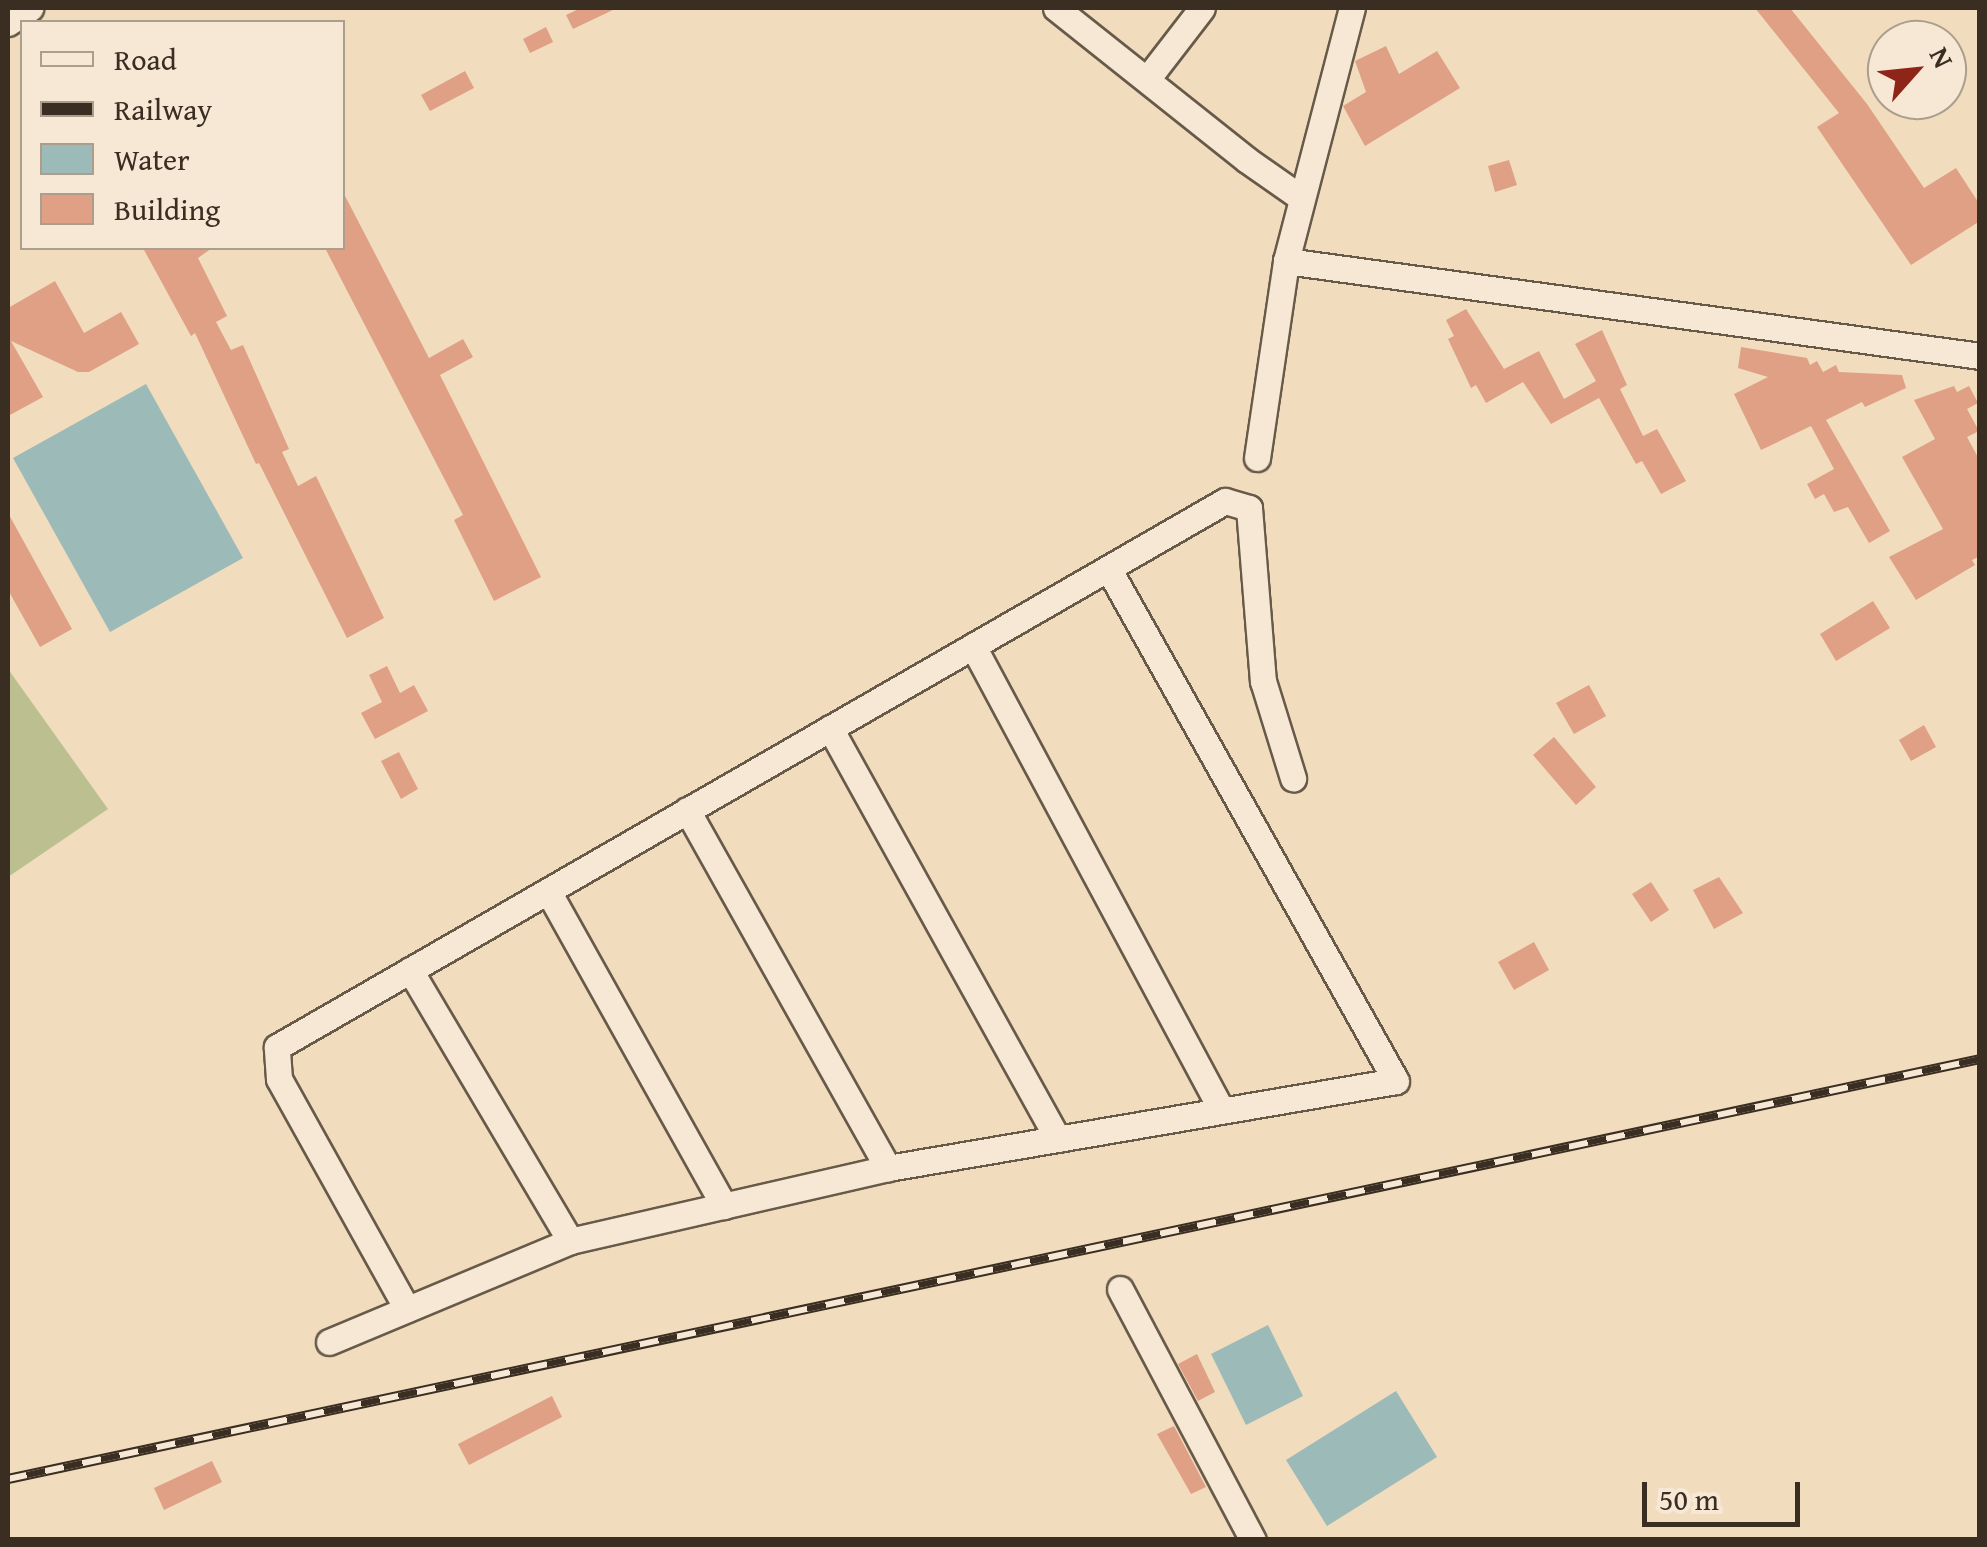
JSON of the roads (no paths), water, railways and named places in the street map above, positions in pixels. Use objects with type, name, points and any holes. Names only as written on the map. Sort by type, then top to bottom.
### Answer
[{"type":"street","points":[[8,23],[30,8]]},
{"type":"street","points":[[1056,8],[1247,160],[1300,197]]},
{"type":"street","points":[[1148,78],[1202,8]]},
{"type":"street","points":[[1257,458],[1286,260],[1352,8]]},
{"type":"street","points":[[1286,260],[1980,356]]},
{"type":"street","points":[[407,1309],[279,1079],[277,1047],[1224,501],[1249,508],[1263,681],[1294,778]]},
{"type":"street","points":[[328,1342],[570,1241],[888,1168],[1396,1081],[1108,568]]},
{"type":"street","points":[[974,646],[1222,1110]]},
{"type":"street","points":[[830,728],[1058,1139]]},
{"type":"street","points":[[687,810],[888,1168]]},
{"type":"street","points":[[548,891],[724,1206]]},
{"type":"street","points":[[410,970],[570,1241]]},
{"type":"street","points":[[1120,1289],[1252,1540]]},
{"type":"water","points":[[146,384],[243,558],[110,632],[13,458]]},
{"type":"water","points":[[1268,1325],[1303,1396],[1246,1425],[1211,1354]]},
{"type":"water","points":[[1396,1391],[1437,1457],[1327,1526],[1286,1460]]},
{"type":"railway","points":[[8,1479],[1980,1059]]}]
